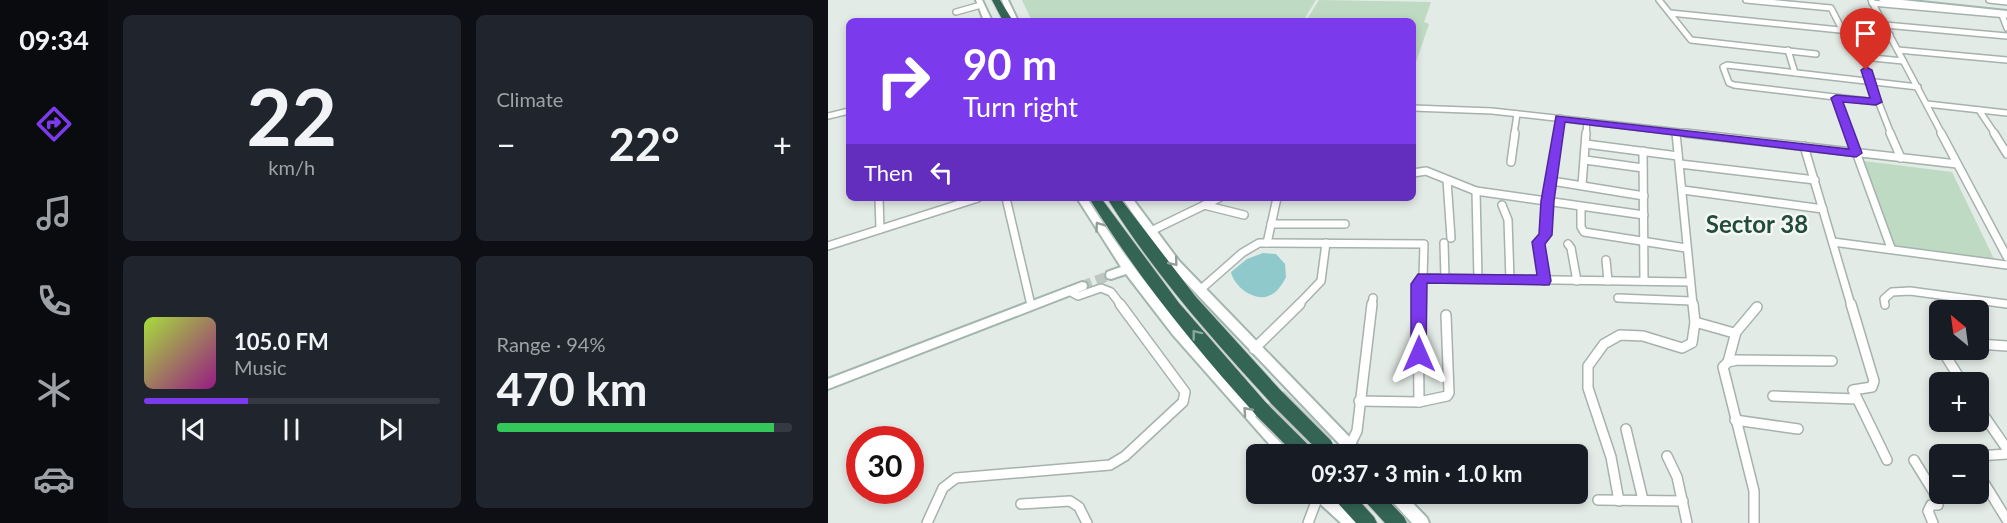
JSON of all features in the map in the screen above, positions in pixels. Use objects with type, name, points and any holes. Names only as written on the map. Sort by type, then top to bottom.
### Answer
[{"type":"highway","points":[[996,0],[1006,18]]},
{"type":"highway","points":[[982,2],[995,18]]},
{"type":"highway","points":[[1097,201],[1139,262],[1226,371],[1296,444]]},
{"type":"highway","points":[[1115,201],[1152,254],[1240,359],[1323,444]]},
{"type":"highway","points":[[1350,504],[1368,523]]},
{"type":"highway","points":[[1380,504],[1398,523]]},
{"type":"main road","points":[[1005,0],[1013,18]]},
{"type":"main road","points":[[1882,0],[2006,13]]},
{"type":"main road","points":[[1917,0],[2006,13]]},
{"type":"main road","points":[[982,2],[987,18]]},
{"type":"main road","points":[[1084,201],[1127,267],[1185,341],[1277,444]]},
{"type":"main road","points":[[1129,201],[1175,264],[1346,444]]},
{"type":"main road","points":[[1110,273],[1127,267]]},
{"type":"main road","points":[[828,376],[1029,302],[1081,283],[1069,291],[1029,302],[828,384]]},
{"type":"main road","points":[[1272,439],[1313,409]]},
{"type":"main road","points":[[1330,504],[1351,523]]},
{"type":"main road","points":[[1405,504],[1422,523]]},
{"type":"street","points":[[1659,0],[1691,40],[1816,54]]},
{"type":"street","points":[[1746,0],[1831,8],[1848,41]]},
{"type":"street","points":[[1989,0],[2007,2]]},
{"type":"street","points":[[1872,1],[2006,13],[2007,28]]},
{"type":"street","points":[[1872,1],[2007,257]]},
{"type":"street","points":[[956,12],[982,2]]},
{"type":"street","points":[[1670,14],[1890,35]]},
{"type":"street","points":[[1885,26],[2007,36]]},
{"type":"street","points":[[1788,50],[1795,73]]},
{"type":"street","points":[[1898,50],[2007,60]]},
{"type":"street","points":[[1863,57],[1904,61]]},
{"type":"street","points":[[1876,102],[1734,85],[1729,83],[1723,67],[1727,65],[1918,87]]},
{"type":"street","points":[[1866,70],[1876,102],[1901,158]]},
{"type":"street","points":[[1836,98],[1891,248]]},
{"type":"street","points":[[1927,104],[2007,113]]},
{"type":"street","points":[[1416,108],[1462,108],[1560,118],[1957,164]]},
{"type":"street","points":[[1979,110],[2007,154]]},
{"type":"street","points":[[828,116],[846,112]]},
{"type":"street","points":[[1511,162],[1517,114]]},
{"type":"street","points":[[1544,281],[1538,242],[1546,235],[1548,201],[1560,118]]},
{"type":"street","points":[[1582,185],[1587,122]]},
{"type":"street","points":[[1619,501],[1610,454],[1592,399],[1587,372],[1596,354],[1606,342],[1619,334],[1646,338],[1682,348],[1692,343],[1695,322],[1689,282],[1683,190],[1676,132]]},
{"type":"street","points":[[1999,141],[2007,141]]},
{"type":"street","points":[[1586,144],[1644,151],[1679,160],[1815,180]]},
{"type":"street","points":[[1804,146],[1874,381],[1872,387],[1853,390],[1887,460]]},
{"type":"street","points":[[1644,151],[1644,281]]},
{"type":"street","points":[[1585,160],[1643,168]]},
{"type":"street","points":[[1416,173],[1426,171],[1476,191],[1644,215]]},
{"type":"street","points":[[1445,278],[1447,180]]},
{"type":"street","points":[[1552,181],[1644,196]]},
{"type":"street","points":[[1683,190],[1823,209]]},
{"type":"street","points":[[1476,191],[1478,279]]},
{"type":"street","points":[[879,201],[880,229]]},
{"type":"street","points":[[828,246],[969,201]]},
{"type":"street","points":[[1007,201],[1029,302]]},
{"type":"street","points":[[1151,231],[1212,201]]},
{"type":"street","points":[[1267,243],[1276,201]]},
{"type":"street","points":[[1204,204],[1244,215]]},
{"type":"street","points":[[1502,205],[1508,220],[1510,280]]},
{"type":"street","points":[[1581,207],[1581,227],[1584,232],[1686,248]]},
{"type":"street","points":[[1271,224],[1345,224]]},
{"type":"street","points":[[1833,242],[2007,265]]},
{"type":"street","points":[[1200,290],[1248,249],[1259,243],[1424,244],[1423,278],[1418,284],[1419,402]]},
{"type":"street","points":[[1254,349],[1317,287],[1321,281],[1326,243]]},
{"type":"street","points":[[1568,244],[1571,248],[1577,281]]},
{"type":"street","points":[[1606,260],[1608,281]]},
{"type":"street","points":[[1423,278],[1689,282]]},
{"type":"street","points":[[927,523],[943,488],[956,478],[1110,465],[1125,456],[1183,402],[1185,392],[1110,292],[1101,288],[1078,296],[1069,291]]},
{"type":"street","points":[[1885,305],[1884,299],[1892,292],[1910,291],[2006,305]]},
{"type":"street","points":[[1354,444],[1374,298]]},
{"type":"street","points":[[1618,298],[1691,301]]},
{"type":"street","points":[[1755,523],[1754,491],[1723,367],[1728,362],[1734,333],[1740,323],[1757,307]]},
{"type":"street","points":[[1359,401],[1419,402],[1444,398],[1449,393],[1446,315]]},
{"type":"street","points":[[1695,322],[1734,333]]},
{"type":"street","points":[[1989,345],[2007,346]]},
{"type":"street","points":[[1728,362],[1832,361]]},
{"type":"street","points":[[1773,396],[1857,399]]},
{"type":"street","points":[[1735,420],[1798,429]]},
{"type":"street","points":[[1989,423],[2007,449]]},
{"type":"street","points":[[1626,429],[1643,500]]},
{"type":"street","points":[[1989,455],[2007,454]]},
{"type":"street","points":[[1667,456],[1677,477],[1687,523]]},
{"type":"street","points":[[1914,460],[1938,499],[1938,505],[1931,505],[1928,511],[1933,523]]},
{"type":"street","points":[[1989,491],[2007,520]]},
{"type":"street","points":[[1598,500],[1683,501]]},
{"type":"street","points":[[1021,504],[1070,501],[1079,507],[1088,523]]},
{"type":"street","points":[[1308,523],[1315,504]]},
{"type":"green space","points":[[1022,0],[1316,0],[1305,18],[1031,18]]},
{"type":"green space","points":[[1319,0],[1431,2],[1424,22],[1429,24],[1416,62],[1416,18],[1308,18]]},
{"type":"green space","points":[[1864,161],[1952,172],[1995,261],[1894,246]]},
{"type":"water","points":[[1263,253],[1276,254],[1285,264],[1286,277],[1275,292],[1269,296],[1260,297],[1249,294],[1239,287],[1231,272],[1247,259]]},
{"type":"tunnel","points":[[1082,286],[1111,275]]},
{"type":"district","name":"Sector 38","points":[[1757,223]]},
{"type":"route","points":[[1419,354],[1418,284],[1423,278],[1544,281],[1538,242],[1546,235],[1548,201],[1560,118],[1856,153],[1836,98],[1876,102],[1866,70]]}]
